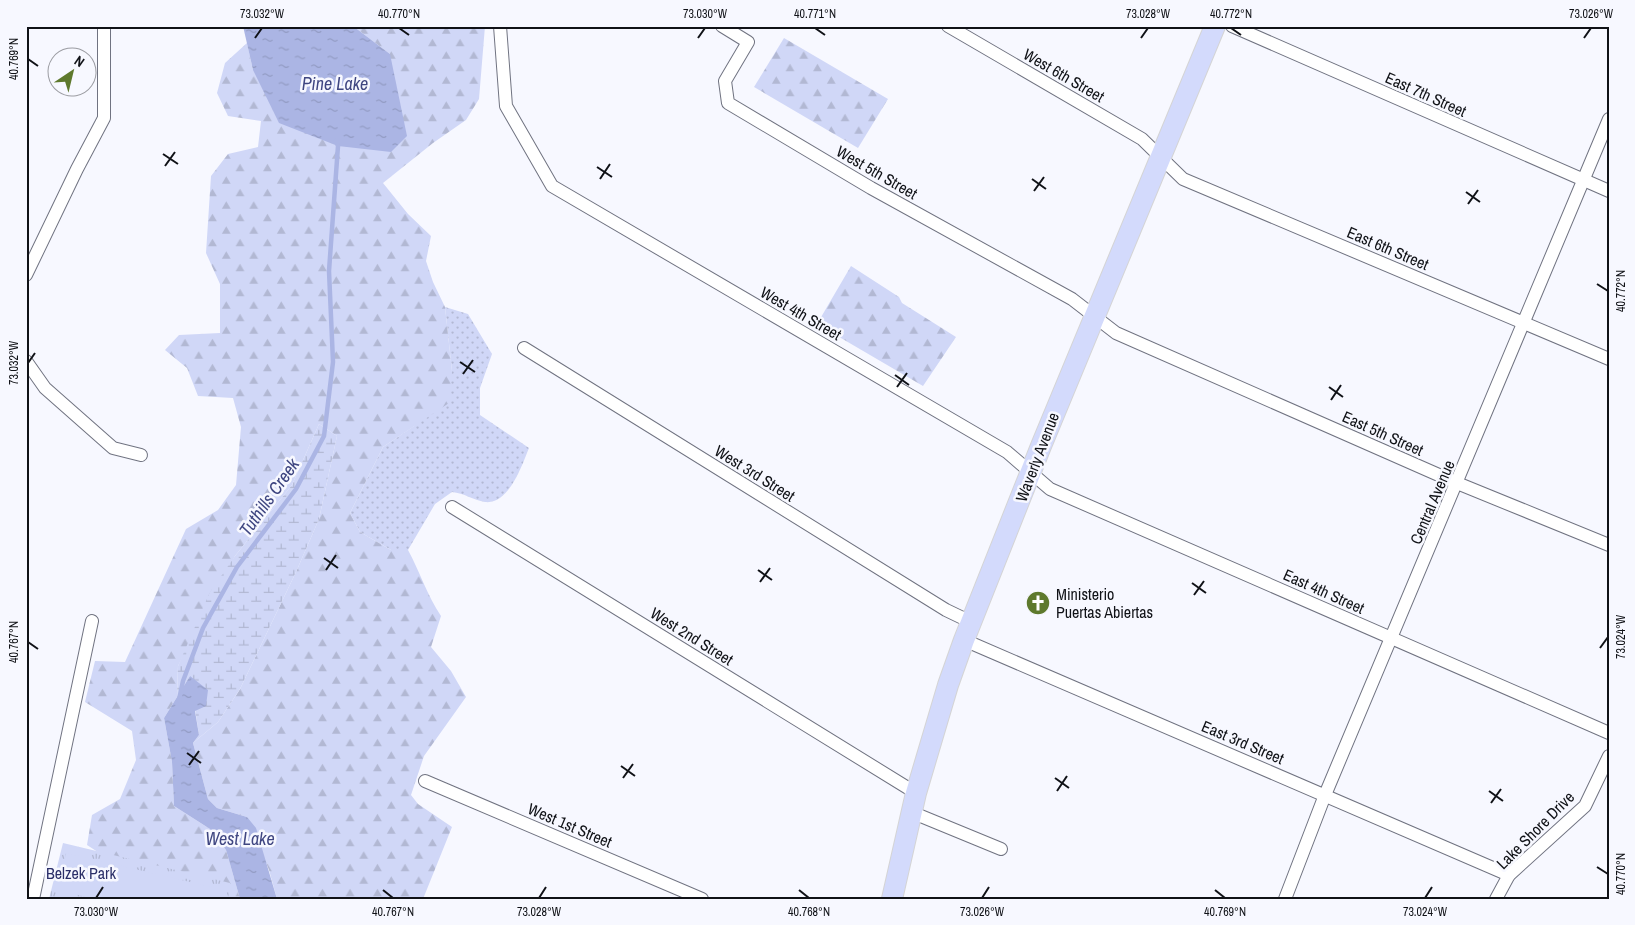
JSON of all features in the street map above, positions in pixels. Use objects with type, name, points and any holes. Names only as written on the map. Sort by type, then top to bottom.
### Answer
[{"type":"main road","name":"Waverly Avenue","points":[[892,899],[916,793],[948,685],[967,631],[1094,316],[1215,26]]},
{"type":"street","points":[[26,275],[104,118],[104,26]]},
{"type":"street","name":"West 4th Street","points":[[500,26],[506,106],[552,186],[1007,452],[1031,472]]},
{"type":"street","name":"West 5th Street","points":[[722,26],[748,42],[725,81],[728,103],[871,188],[1072,299],[1094,316]]},
{"type":"street","name":"West 6th Street","points":[[948,26],[1137,136],[1160,157]]},
{"type":"street","name":"East 7th Street","points":[[1232,26],[1609,191]]},
{"type":"street","name":"Central Avenue","points":[[1285,899],[1325,795],[1609,119]]},
{"type":"street","name":"East 6th Street","points":[[1160,157],[1183,179],[1609,359]]},
{"type":"street","name":"East 5th Street","points":[[1094,316],[1120,336],[1457,483],[1609,545]]},
{"type":"street","name":"West 3rd Street","points":[[524,348],[946,610],[967,631]]},
{"type":"street","points":[[26,361],[45,388],[113,448],[141,455]]},
{"type":"street","name":"East 4th Street","points":[[1031,472],[1056,492],[1609,733]]},
{"type":"street","name":"West 2nd Street","points":[[452,507],[916,793]]},
{"type":"street","points":[[33,899],[57,778],[72,719],[92,621]]},
{"type":"street","name":"East 3rd Street","points":[[967,631],[1325,795],[1509,875]]},
{"type":"street","name":"Lake Shore Drive","points":[[1496,899],[1509,875],[1585,806],[1609,756]]},
{"type":"street","name":"West 1st Street","points":[[425,781],[702,899]]},
{"type":"street","points":[[911,812],[1001,849]]},
{"type":"green space","points":[[353,26],[485,26],[479,99],[466,120],[433,143],[383,183],[408,214],[431,236],[426,261],[433,282],[445,307],[452,371],[449,403],[383,447],[350,513],[360,532],[391,550],[408,550],[441,616],[431,647],[451,671],[466,697],[424,756],[411,795],[418,804],[452,827],[423,899],[277,899],[269,870],[247,817],[217,808],[208,799],[193,743],[218,722],[240,689],[319,519],[337,436],[319,424],[292,485],[235,556],[178,666],[177,697],[164,718],[172,762],[174,806],[210,829],[226,850],[240,899],[225,899],[110,860],[87,845],[92,815],[120,799],[136,760],[132,731],[85,702],[95,661],[125,662],[186,529],[218,510],[236,485],[241,427],[233,398],[198,396],[187,368],[165,350],[179,335],[220,333],[220,284],[206,253],[211,176],[228,154],[258,147],[261,121],[228,116],[217,93],[225,63],[247,43],[253,70],[390,54]]},
{"type":"green space","points":[[784,38],[888,99],[858,148],[754,87]]},
{"type":"green space","points":[[851,266],[899,297],[902,303],[956,337],[923,386],[817,324]]},
{"type":"green space","points":[[445,307],[468,314],[492,354],[480,388],[480,415],[529,448],[508,491],[501,497],[485,502],[452,492],[435,504],[408,550],[391,550],[360,532],[350,513],[383,447],[414,426],[452,371]]},
{"type":"green space","points":[[319,424],[337,436],[319,519],[240,689],[218,722],[193,743],[199,735],[190,676],[177,697],[178,666],[210,592],[235,556],[292,485]]},
{"type":"green space","name":"Belzek Park","points":[[63,843],[230,883],[228,899],[49,899]]},
{"type":"green space","name":"Belzek Park","points":[[66,853],[220,889],[218,899],[94,899],[58,890]]},
{"type":"water","name":"Pine Lake","points":[[243,26],[353,26],[390,54],[407,136],[391,152],[338,146],[279,123],[253,70]]},
{"type":"water","name":"West Lake","points":[[190,676],[208,690],[206,706],[195,711],[199,735],[193,743],[208,799],[217,808],[247,817],[256,828],[277,899],[240,899],[226,850],[210,829],[174,806],[172,762],[164,718]]},
{"type":"waterway","name":"Tuthills Creek","points":[[179,700],[183,681],[203,628],[237,567],[296,489],[324,436],[333,362],[329,271],[338,146],[336,141]]},
{"type":"place","name":"Ministerio Puertas Abiertas","points":[[1038,603]]}]
